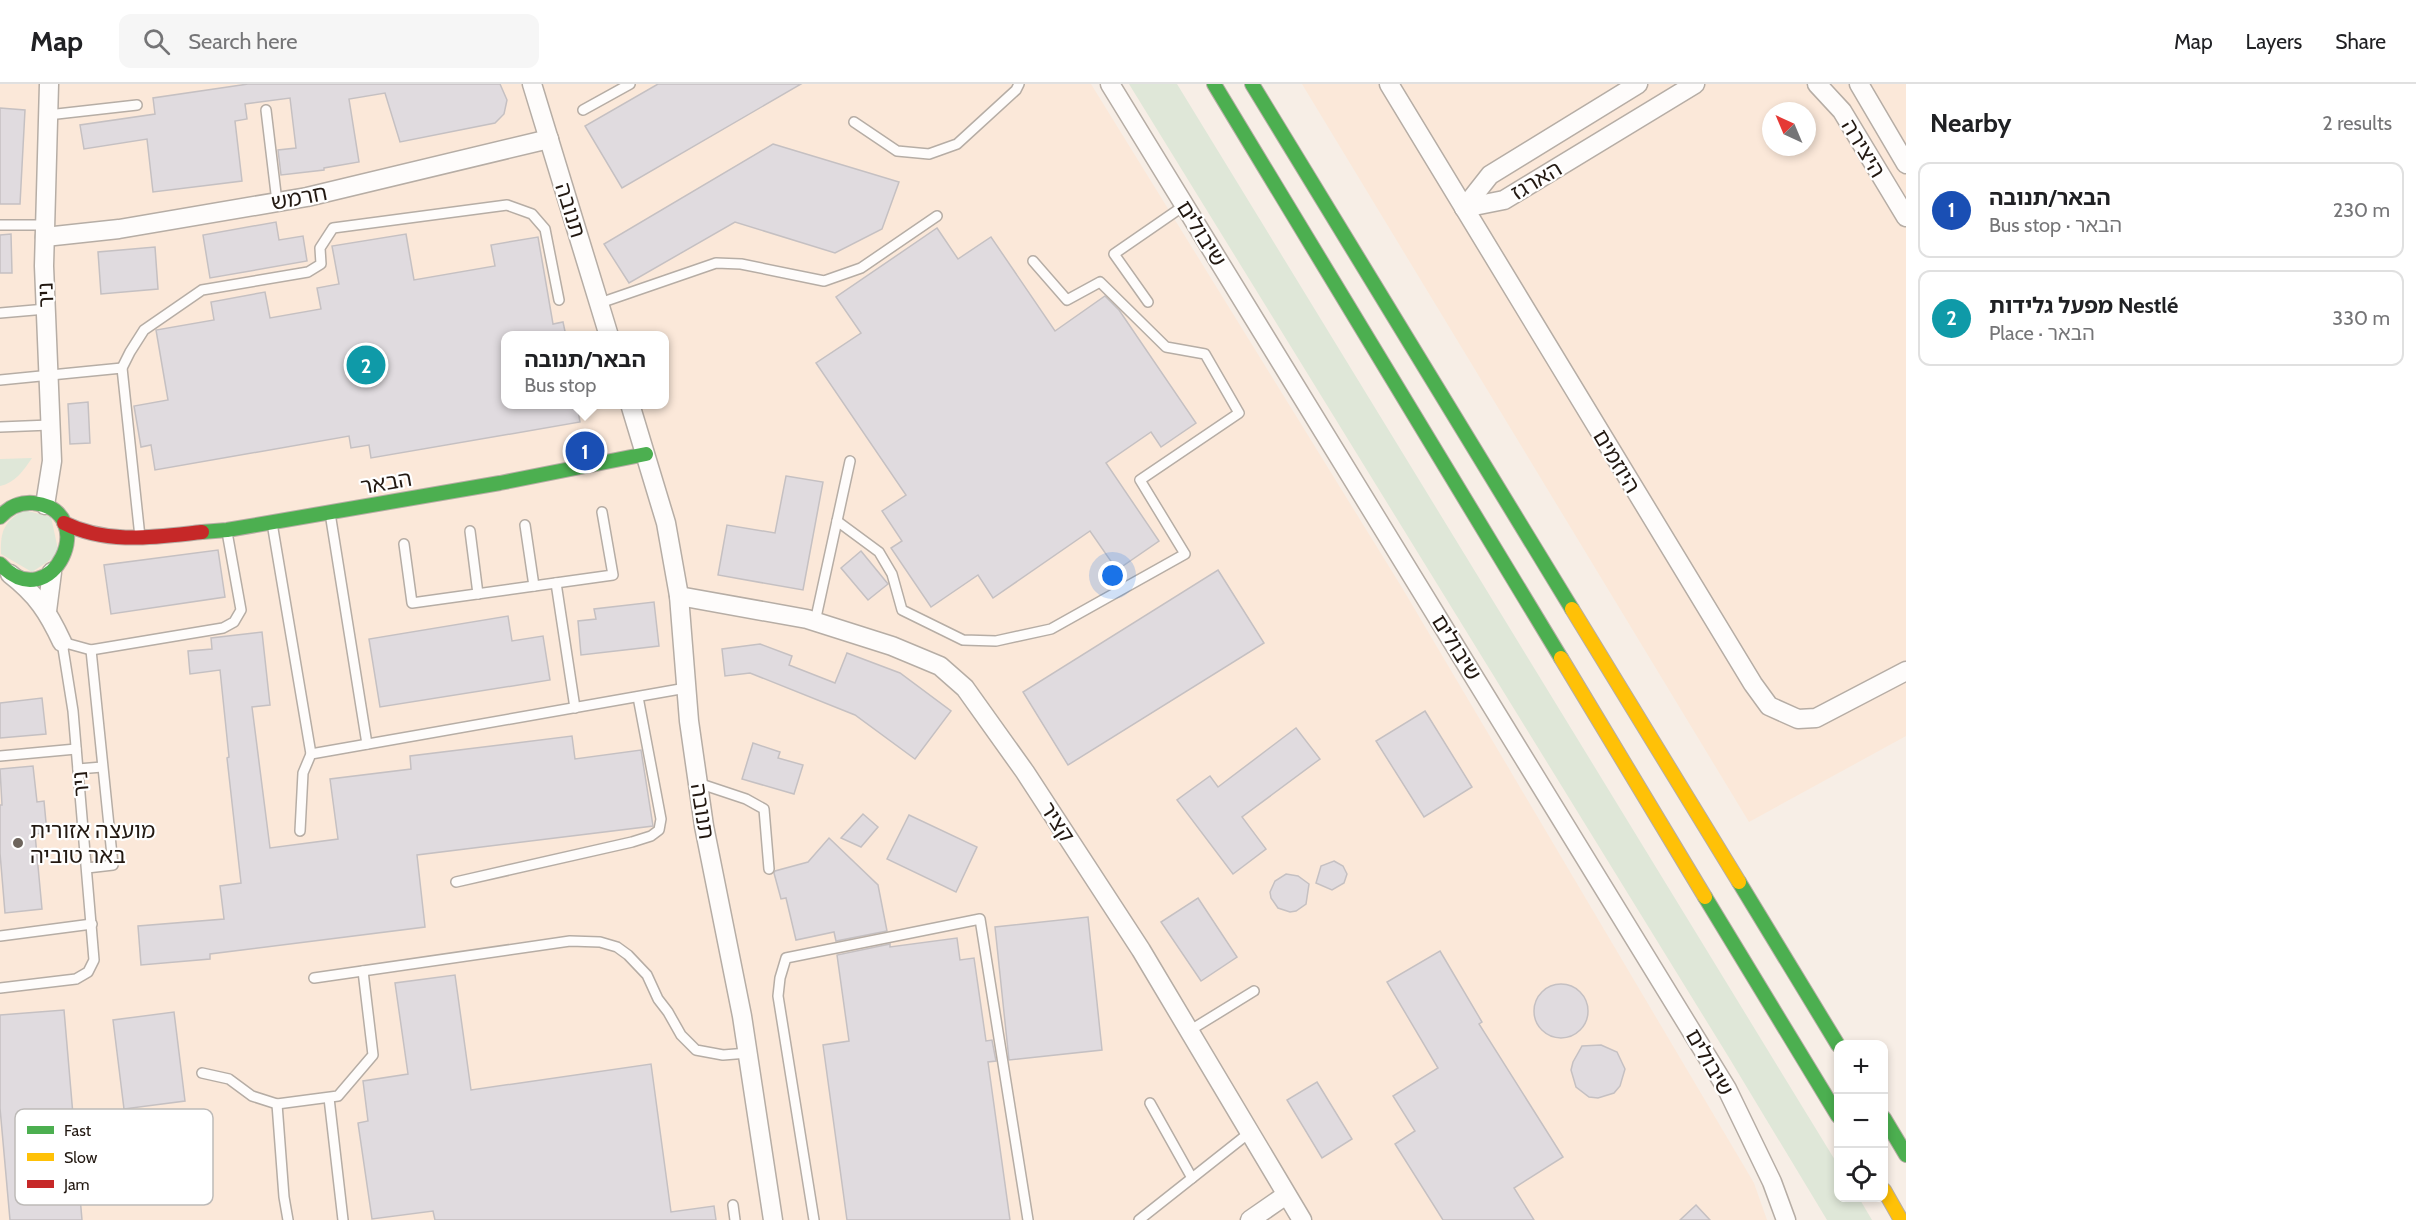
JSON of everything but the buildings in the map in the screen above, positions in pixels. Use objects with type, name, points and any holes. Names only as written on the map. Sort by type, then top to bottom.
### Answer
[{"type":"main road","points":[[1214,84],[1834,1108]]},
{"type":"main road","points":[[1252,84],[1836,1040]]},
{"type":"main road","name":"הבאר","points":[[102,548],[136,539],[227,530],[330,513],[646,454]]},
{"type":"main road","points":[[0,502],[33,502],[53,509],[64,523],[68,533],[65,556],[56,569]]},
{"type":"main road","points":[[0,517],[21,503]]},
{"type":"main road","name":"הבאר","points":[[64,523],[89,534],[136,539]]},
{"type":"main road","points":[[4,569],[31,579],[56,569],[76,557]]},
{"type":"main road","points":[[1888,1126],[1906,1155]]},
{"type":"main road","points":[[1888,1197],[1901,1220]]},
{"type":"street","name":"ניר","points":[[45,505],[52,461],[45,231],[49,84]]},
{"type":"street","name":"תנובה","points":[[532,84],[608,331]]},
{"type":"street","name":"שיבולים","points":[[1110,84],[1727,1089],[1772,1182],[1786,1220]]},
{"type":"street","name":"היוזמים","points":[[1389,84],[1753,684],[1769,706],[1798,719],[1816,718],[1906,671]]},
{"type":"street","name":"הארגז","points":[[1464,208],[1490,176],[1638,84]]},
{"type":"street","name":"הארגז","points":[[1464,208],[1504,200],[1695,84]]},
{"type":"street","name":"היצירה","points":[[1817,84],[1842,111],[1906,217]]},
{"type":"street","name":"היצירה","points":[[1859,84],[1906,164]]},
{"type":"street","name":"חרמש","points":[[45,231],[118,229],[277,202],[380,180],[549,139]]},
{"type":"street","name":"תנובה","points":[[631,409],[666,523],[679,596],[686,688],[698,783],[748,1053],[773,1220]]},
{"type":"street","name":"ניר","points":[[4,569],[24,585],[47,611],[62,642]]},
{"type":"street","points":[[47,611],[56,569]]},
{"type":"street","name":"קציר","points":[[679,596],[815,622],[892,646],[940,666],[965,688],[1025,772],[1141,950],[1302,1220]]},
{"type":"street","points":[[1250,1220],[1286,1195]]},
{"type":"lane","points":[[583,110],[630,84]]},
{"type":"lane","points":[[854,122],[897,151],[929,154],[957,144],[1009,97],[1019,84]]},
{"type":"lane","points":[[48,115],[137,105]]},
{"type":"lane","points":[[266,110],[277,202]]},
{"type":"lane","points":[[136,539],[122,368],[144,330],[202,290],[308,272],[321,264],[320,248],[333,228],[507,205],[532,214],[545,229],[559,300]]},
{"type":"lane","points":[[1148,302],[1114,254],[1185,205]]},
{"type":"lane","points":[[600,303],[716,263],[741,264],[824,281],[861,268],[937,216]]},
{"type":"lane","points":[[0,225],[45,231]]},
{"type":"lane","points":[[837,521],[879,552],[892,574],[902,610],[963,640],[996,640],[1051,629],[1185,554],[1140,480],[1239,413],[1205,354],[1166,347],[1101,282],[1067,300],[1033,261]]},
{"type":"lane","points":[[0,313],[46,309]]},
{"type":"lane","points":[[0,380],[122,368]]},
{"type":"lane","points":[[0,427],[50,425]]},
{"type":"lane","points":[[815,622],[850,461]]},
{"type":"lane","points":[[404,544],[412,603],[613,575],[602,512]]},
{"type":"lane","points":[[330,513],[367,744]]},
{"type":"lane","points":[[272,523],[311,754],[303,773],[300,831]]},
{"type":"lane","points":[[525,525],[534,586]]},
{"type":"lane","points":[[62,642],[91,650],[223,628],[234,622],[241,610],[227,530]]},
{"type":"lane","points":[[470,531],[478,594]]},
{"type":"lane","points":[[556,583],[575,708]]},
{"type":"lane","name":"ניר","points":[[0,988],[76,979],[88,972],[94,960],[76,749],[62,642]]},
{"type":"lane","points":[[87,868],[113,865],[91,650]]},
{"type":"lane","points":[[311,754],[686,688]]},
{"type":"lane","points":[[456,882],[632,842],[651,836],[659,830],[661,819],[638,697]]},
{"type":"lane","points":[[0,756],[76,749]]},
{"type":"lane","points":[[78,769],[102,767]]},
{"type":"lane","points":[[698,783],[746,799],[764,809],[769,869]]},
{"type":"lane","points":[[814,1220],[778,996],[786,958],[980,919],[1028,1220]]},
{"type":"lane","points":[[0,936],[92,924]]},
{"type":"lane","points":[[314,978],[570,941],[600,942],[617,947],[647,975],[658,999],[681,1035],[696,1050],[723,1055],[748,1053]]},
{"type":"lane","points":[[202,1073],[230,1079],[252,1096],[278,1104],[338,1096],[373,1055],[363,971]]},
{"type":"lane","points":[[1189,1031],[1254,991]]},
{"type":"lane","points":[[329,1098],[343,1220]]},
{"type":"lane","points":[[1150,1103],[1192,1178]]},
{"type":"lane","points":[[278,1104],[284,1197],[288,1220]]},
{"type":"lane","points":[[1139,1220],[1249,1133]]},
{"type":"lane","points":[[733,1205],[735,1220]]},
{"type":"shaded area","points":[[0,84],[1091,84],[1401,586],[1754,1183],[1767,1220],[0,1220]]},
{"type":"shaded area","points":[[1302,84],[1906,84],[1906,736],[1749,822]]},
{"type":"green space","points":[[1129,84],[1177,84],[1834,1158],[1834,1202],[1861,1202],[1872,1220],[1827,1220]]},
{"type":"green space","points":[[32,458],[15,479],[0,486],[0,459]]},
{"type":"green space","points":[[24,510],[51,517],[59,554],[32,572],[1,554],[5,527],[12,518]]},
{"type":"traffic: fast","points":[[1214,84],[1561,658]]},
{"type":"traffic: fast","points":[[1252,84],[1572,609]]},
{"type":"traffic: fast","points":[[202,532],[227,530],[500,483],[646,454]]},
{"type":"traffic: fast","points":[[0,517],[7,510],[24,503],[33,503],[54,510],[65,523],[67,540],[62,557],[52,571],[37,579],[19,578],[0,564]]},
{"type":"traffic: fast","points":[[1739,882],[1835,1040]]},
{"type":"traffic: fast","points":[[1705,897],[1834,1109]]},
{"type":"traffic: fast","points":[[1888,1125],[1906,1155]]},
{"type":"traffic: slow","points":[[1572,609],[1739,882]]},
{"type":"traffic: slow","points":[[1561,658],[1705,897]]},
{"type":"traffic: slow","points":[[1888,1197],[1901,1220]]},
{"type":"traffic: jam","points":[[64,523],[81,530],[115,537],[132,538],[202,532]]},
{"type":"place","name":"מפעל גלידות Nestlé","points":[[366,365]]},
{"type":"place","name":"הבאר/תנובה","points":[[585,451]]},
{"type":"place","name":"מועצה אזורית באר טוביה","points":[[18,843]]}]
